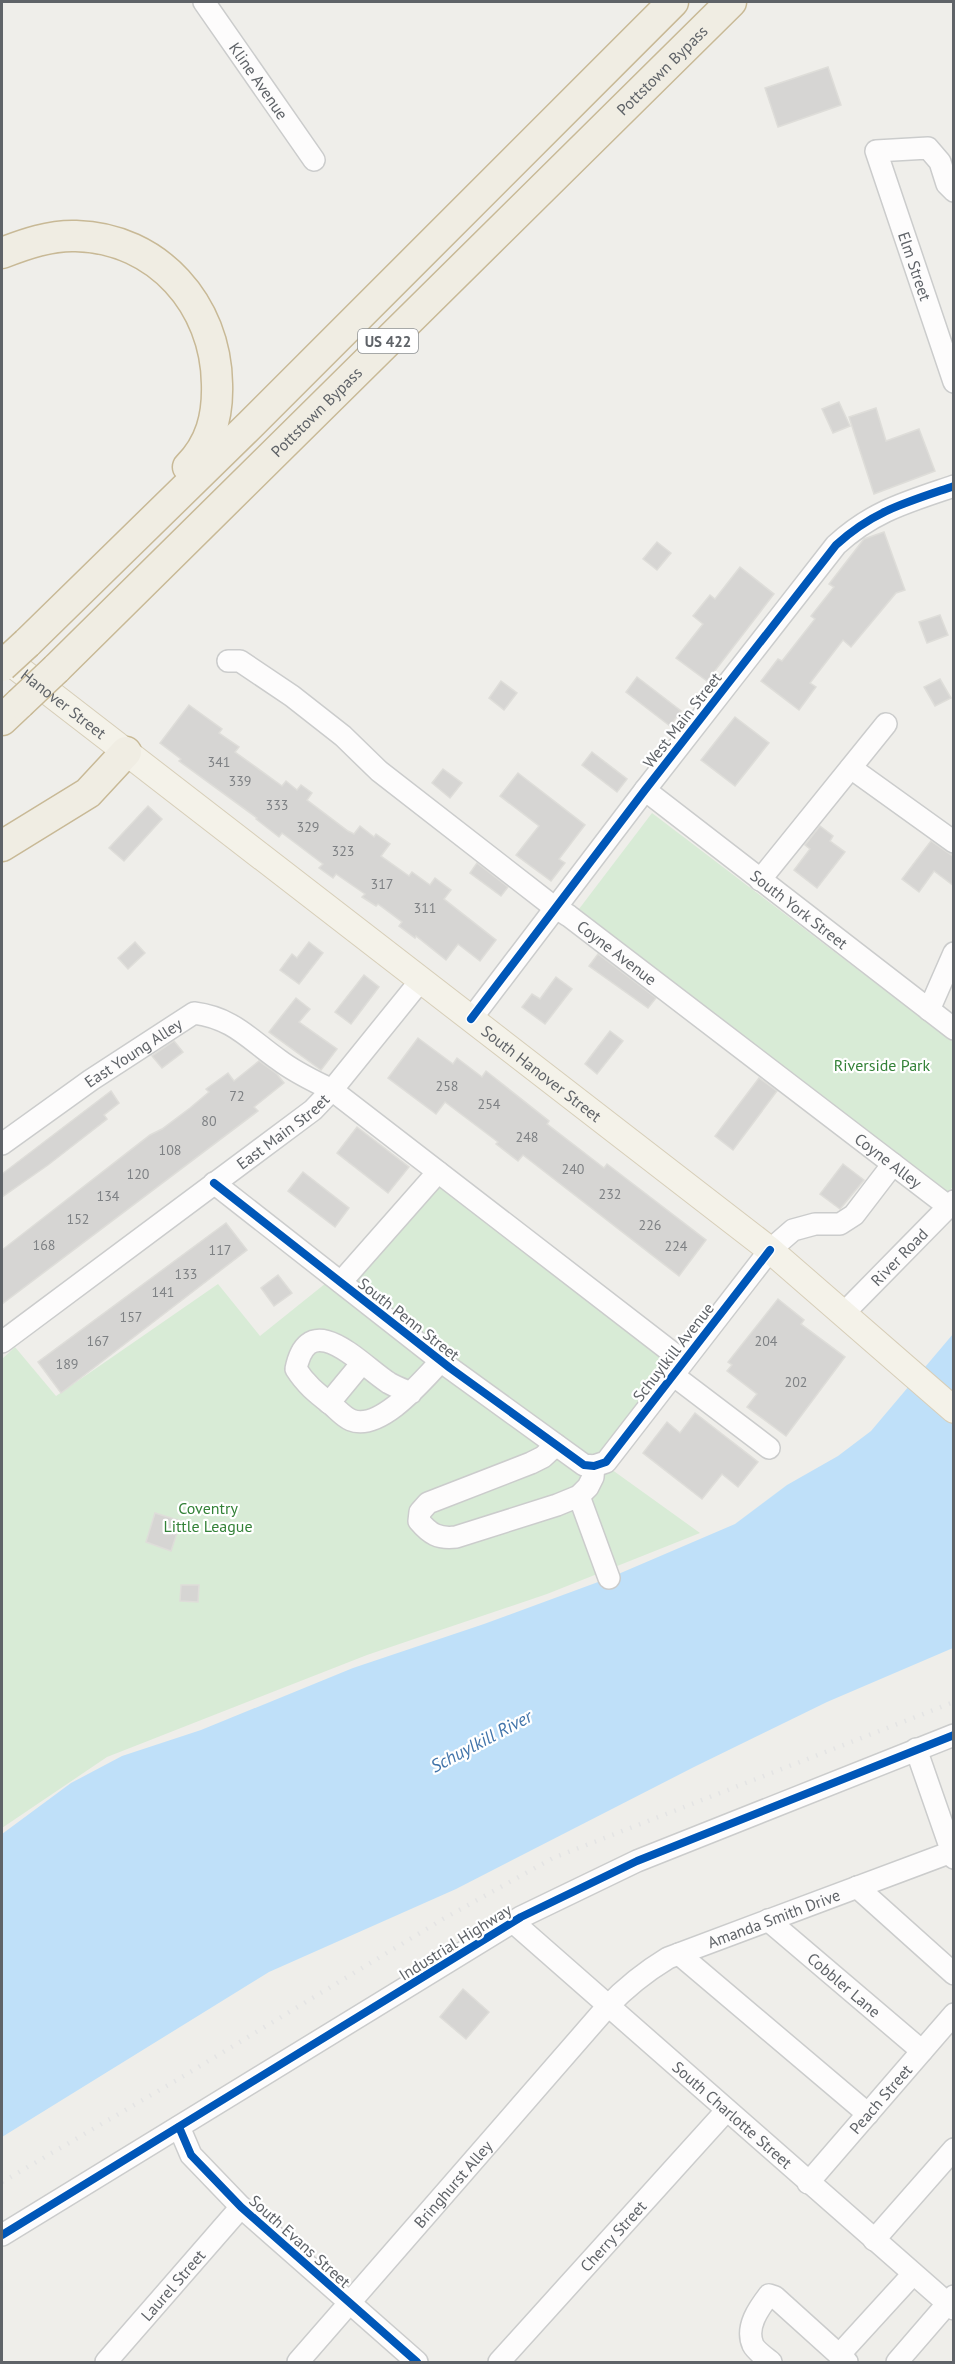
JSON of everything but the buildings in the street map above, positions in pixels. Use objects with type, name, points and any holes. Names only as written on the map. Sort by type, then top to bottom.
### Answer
[{"type":"highway","points":[[602,72],[663,2]]},
{"type":"highway","name":"US 422","points":[[2,666],[14,650],[157,518],[673,2]]},
{"type":"highway","name":"Pottstown Bypass","points":[[11,711],[729,5]]},
{"type":"highway","points":[[2,253],[41,240],[74,236],[110,241],[139,251],[154,260],[177,279],[194,302],[208,332],[216,360],[217,388],[212,432],[199,457],[161,494],[157,518]]},
{"type":"highway","points":[[2,846],[88,793],[126,752]]},
{"type":"main road","name":"Hanover Street","points":[[14,650],[52,698],[126,752]]},
{"type":"main road","name":"South Hanover Street","points":[[126,752],[770,1250],[954,1410]]},
{"type":"street","name":"Kline Avenue","points":[[204,2],[314,160]]},
{"type":"street","name":"Elm Street","points":[[954,191],[947,184],[940,162],[928,148],[876,151],[954,382]]},
{"type":"street","name":"West Main Street","points":[[471,1019],[645,790],[836,545],[855,528],[876,515],[954,486]]},
{"type":"street","name":"Coyne Avenue","points":[[228,661],[240,662],[292,696],[343,736],[379,771],[826,1113]]},
{"type":"street","points":[[760,880],[886,724]]},
{"type":"street","points":[[851,768],[954,842]]},
{"type":"street","name":"South York Street","points":[[645,790],[954,1029]]},
{"type":"street","points":[[929,1010],[954,953]]},
{"type":"street","name":"East Main Street","points":[[2,1342],[313,1110],[332,1090],[421,980]]},
{"type":"street","name":"East Young Alley","points":[[2,1144],[91,1080],[194,1013],[214,1016],[236,1027],[279,1061],[332,1090]]},
{"type":"street","points":[[332,1090],[438,1172],[678,1368],[769,1448]]},
{"type":"street","name":"Coyne Alley","points":[[826,1113],[892,1164],[951,1204]]},
{"type":"street","name":"Schuylkill Avenue","points":[[594,1466],[606,1462],[770,1250],[793,1230],[815,1224],[840,1224],[854,1215],[892,1164]]},
{"type":"street","points":[[341,1282],[438,1172]]},
{"type":"street","name":"South Penn Street","points":[[214,1183],[441,1361],[584,1465],[594,1466]]},
{"type":"street","name":"River Road","points":[[843,1314],[951,1204]]},
{"type":"street","points":[[411,1393],[390,1383],[336,1343],[321,1340],[308,1344],[299,1356],[296,1369],[305,1384],[351,1420],[363,1422],[386,1413],[411,1393],[441,1361]]},
{"type":"street","points":[[329,1403],[362,1363]]},
{"type":"street","points":[[556,1444],[543,1457],[531,1463],[428,1503],[420,1512],[419,1521],[429,1533],[443,1538],[456,1537],[579,1496],[588,1487],[593,1477],[594,1466]]},
{"type":"street","points":[[579,1496],[609,1578]]},
{"type":"street","name":"Industrial Highway","points":[[2,2235],[513,1922],[637,1861],[954,1735]]},
{"type":"street","points":[[916,1749],[953,1854]]},
{"type":"street","name":"Amanda Smith Drive","points":[[607,2007],[624,1989],[668,1958],[857,1887],[953,1854]]},
{"type":"street","points":[[857,1887],[954,1974]]},
{"type":"street","name":"Cobbler Lane","points":[[768,1920],[922,2051]]},
{"type":"street","name":"South Charlotte Street","points":[[513,1922],[808,2183],[913,2274],[951,2303]]},
{"type":"street","points":[[679,1954],[868,2114]]},
{"type":"street","name":"Bringhurst Alley","points":[[298,2362],[607,2007]]},
{"type":"street","name":"Peach Street","points":[[808,2183],[954,2014]]},
{"type":"street","name":"Cherry Street","points":[[499,2362],[726,2111]]},
{"type":"street","name":"South Evans Street","points":[[179,2127],[192,2155],[241,2207],[417,2362]]},
{"type":"street","points":[[874,2240],[954,2149]]},
{"type":"street","name":"Laurel Street","points":[[106,2362],[241,2207]]},
{"type":"street","points":[[771,2362],[753,2346],[751,2330],[758,2310],[769,2295],[775,2297],[843,2359],[913,2274]]},
{"type":"street","points":[[897,2362],[951,2303]]},
{"type":"green space","name":"Riverside Park","points":[[652,813],[953,1042],[954,1185],[947,1194],[579,909]]},
{"type":"green space","name":"Coventry Little League","points":[[429,1166],[678,1349],[597,1459],[700,1533],[547,1594],[367,1655],[107,1757],[2,1828],[2,1359],[15,1347],[56,1396],[218,1284],[260,1336],[331,1279]]},
{"type":"water","name":"Schuylkill River","points":[[953,1334],[953,1648],[827,1702],[694,1767],[456,1889],[269,1972],[2,2137],[2,1834],[71,1783],[122,1756],[201,1730],[353,1668],[484,1624],[609,1578],[735,1524],[787,1485],[838,1456],[871,1431]]},
{"type":"railway","points":[[2,2182],[177,2080],[443,1919],[553,1858],[954,1702]]},
{"type":"cycle path","points":[[471,1019],[645,790],[836,545],[877,516],[954,486]]},
{"type":"cycle path","points":[[214,1183],[450,1368],[584,1465],[594,1466],[606,1462],[770,1250]]},
{"type":"cycle path","points":[[2,2235],[521,1917],[637,1861],[954,1735]]},
{"type":"cycle path","points":[[179,2127],[191,2155],[241,2207],[417,2362]]}]
